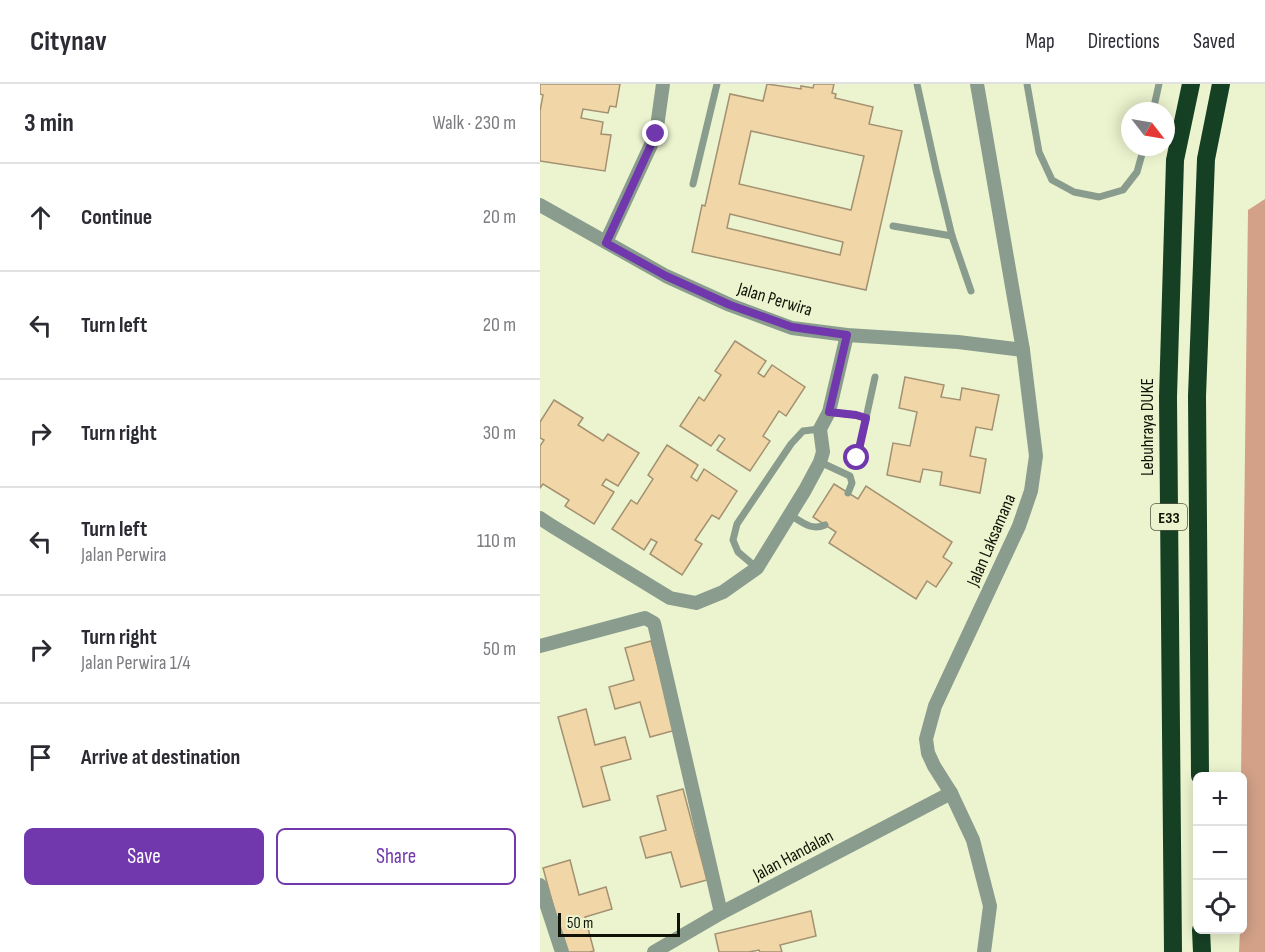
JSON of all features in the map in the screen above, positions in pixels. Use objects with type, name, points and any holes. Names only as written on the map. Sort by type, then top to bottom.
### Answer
[{"type":"highway","name":"Lebuhraya DUKE","points":[[1173,952],[1168,397],[1175,160],[1191,84]]},
{"type":"highway","name":"E33","points":[[1200,772],[1197,396],[1206,159],[1221,84]]},
{"type":"highway","points":[[1201,934],[1202,952]]},
{"type":"street","points":[[606,243],[656,134],[663,84]]},
{"type":"street","name":"Jalan Laksamana","points":[[977,84],[1023,350],[1036,456],[1031,491],[1019,526],[935,706],[926,739],[928,753],[934,766],[951,792],[973,840],[990,906],[984,952]]},
{"type":"street","name":"Jalan Perwira","points":[[540,204],[666,276],[730,305],[792,327],[847,335],[958,342],[1023,350]]},
{"type":"street","points":[[540,518],[670,598],[696,603],[723,592],[757,568],[820,462],[823,452],[820,429],[829,412],[847,335]]},
{"type":"street","points":[[540,646],[645,618],[654,623],[721,914]]},
{"type":"street","name":"Jalan Handalan","points":[[654,952],[951,792]]},
{"type":"street","points":[[540,885],[562,952]]},
{"type":"lane","points":[[693,184],[717,84]]},
{"type":"lane","points":[[917,84],[952,236],[971,291]]},
{"type":"lane","points":[[1027,84],[1039,152],[1052,180],[1074,192],[1099,196],[1123,190],[1137,172],[1141,156]]},
{"type":"lane","points":[[1155,102],[1159,84]]},
{"type":"lane","points":[[893,226],[952,236]]},
{"type":"lane","points":[[857,458],[875,377]]},
{"type":"lane","points":[[829,412],[866,418]]},
{"type":"lane","points":[[757,568],[738,552],[733,540],[737,524],[790,444],[803,431],[820,429]]},
{"type":"lane","points":[[820,462],[850,476],[852,483],[848,493]]},
{"type":"lane","points":[[789,515],[810,527],[817,528],[825,525]]},
{"type":"shaded area","points":[[1265,199],[1265,952],[1239,952],[1240,934],[1247,934],[1247,772],[1241,772],[1248,210]]},
{"type":"building","points":[[540,84],[620,84],[616,107],[610,106],[608,113],[583,109],[581,118],[603,122],[601,134],[611,135],[605,171],[540,161],[540,111],[543,95],[540,94]]},
{"type":"building","points":[[767,84],[801,89],[801,86],[813,88],[814,84],[834,84],[832,93],[836,94],[835,98],[873,107],[869,124],[902,131],[866,290],[692,252],[702,205],[705,206],[730,94],[763,101]],"holes":[[[751,131],[864,156],[851,210],[739,184]],[[730,214],[843,242],[840,255],[727,228]]]},
{"type":"building","points":[[735,341],[766,361],[758,373],[764,377],[772,365],[805,387],[786,416],[779,411],[763,436],[770,441],[750,471],[717,450],[725,439],[719,435],[711,446],[680,426],[699,397],[704,401],[721,375],[715,371]]},
{"type":"building","points":[[905,377],[944,385],[941,397],[960,400],[962,388],[999,395],[992,430],[976,427],[970,456],[986,459],[980,493],[940,485],[942,472],[923,469],[920,482],[887,475],[893,443],[910,446],[917,412],[899,408]]},
{"type":"building","points":[[554,400],[583,418],[578,425],[603,441],[608,434],[639,453],[618,486],[606,479],[602,485],[614,492],[594,524],[565,506],[569,500],[543,484],[540,488],[540,446],[544,440],[540,438],[540,422]]},
{"type":"building","points":[[667,445],[698,465],[691,477],[697,481],[704,469],[737,491],[719,519],[712,515],[695,540],[702,544],[682,575],[650,554],[657,542],[651,539],[644,550],[612,529],[631,500],[637,504],[653,479],[648,475]]},
{"type":"building","points":[[834,484],[858,499],[866,486],[952,542],[943,557],[952,563],[936,587],[927,581],[916,599],[829,543],[836,532],[813,517]]},
{"type":"building","points":[[651,641],[676,730],[650,737],[640,702],[615,709],[609,687],[634,680],[625,648]]},
{"type":"building","points":[[586,709],[595,745],[625,737],[631,759],[601,767],[610,800],[583,807],[558,717]]},
{"type":"building","points":[[683,789],[707,880],[681,887],[671,852],[646,858],[640,837],[666,830],[657,796]]},
{"type":"building","points":[[570,860],[579,895],[606,887],[612,909],[585,917],[594,951],[566,952],[543,868]]},
{"type":"building","points":[[811,911],[816,936],[780,945],[782,952],[760,952],[759,950],[719,952],[715,934]]},
{"type":"route","points":[[656,134],[606,243],[666,276],[730,305],[792,327],[847,335],[829,412],[866,418],[857,458]]}]
